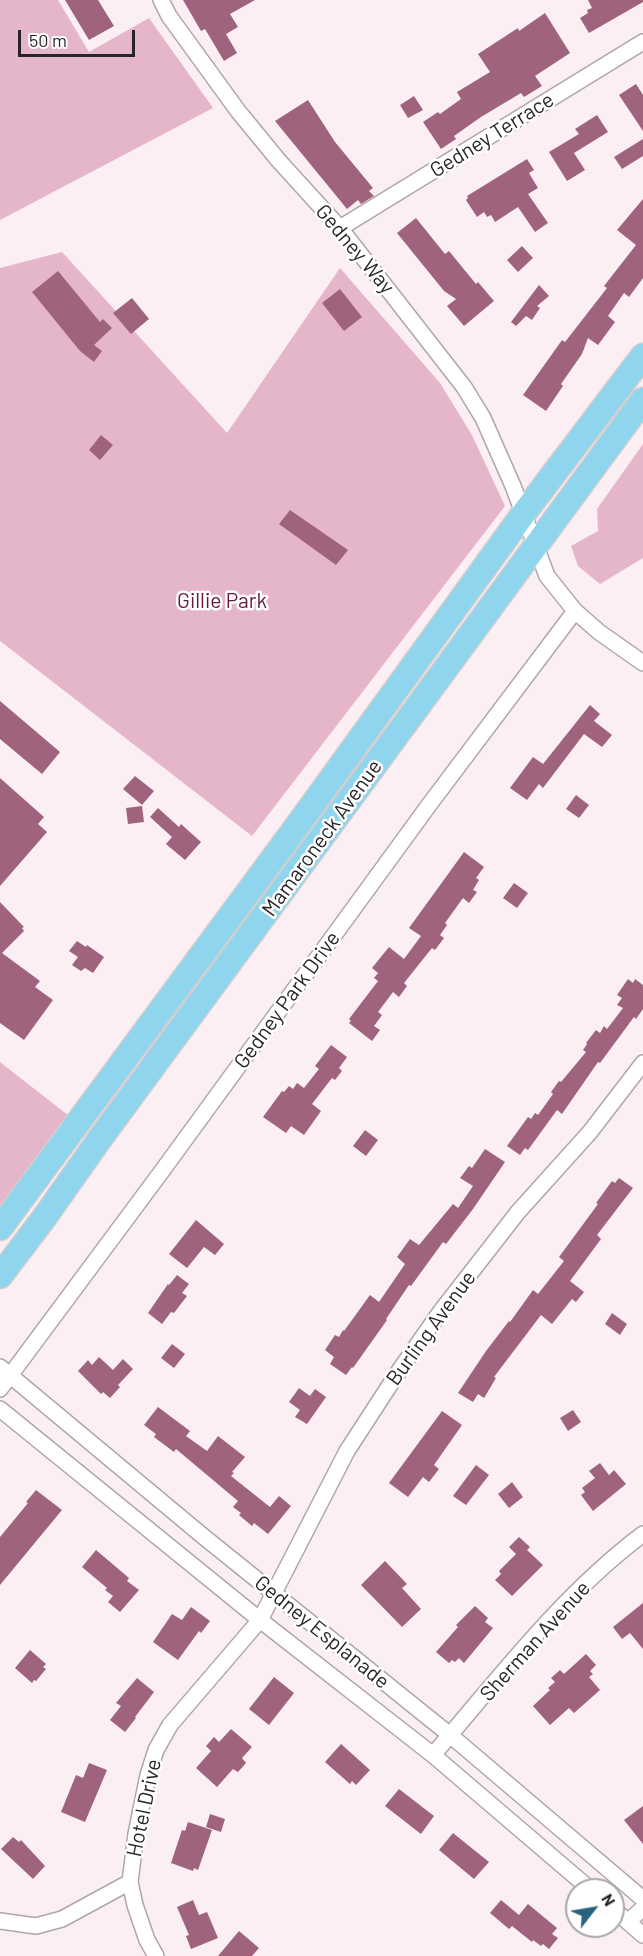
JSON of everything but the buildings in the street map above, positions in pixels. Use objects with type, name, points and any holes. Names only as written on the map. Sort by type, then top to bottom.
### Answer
[{"type":"main road","name":"Mamaroneck Avenue","points":[[0,1228],[524,513],[643,356]]},
{"type":"main road","name":"Mamaroneck Avenue","points":[[0,1276],[643,400]]},
{"type":"street","name":"Gedney Way","points":[[161,0],[238,111],[279,161],[340,228],[464,387],[483,418],[524,513],[547,576],[575,611],[599,632],[643,663]]},
{"type":"street","name":"Gedney Terrace","points":[[340,228],[643,42]]},
{"type":"street","name":"Gedney Park Drive","points":[[0,1389],[5,1371],[162,1171],[429,805],[575,611]]},
{"type":"street","name":"Burling Avenue","points":[[260,1620],[347,1451],[399,1371],[441,1311],[518,1212],[590,1132],[643,1063]]},
{"type":"street","name":"Gedney Esplanade","points":[[5,1371],[272,1593],[450,1735],[643,1899]]},
{"type":"street","name":"Gedney Esplanade","points":[[0,1409],[260,1620],[433,1755],[577,1878]]},
{"type":"street","name":"Sherman Avenue","points":[[433,1755],[549,1620],[617,1554],[643,1534]]},
{"type":"street","name":"Hotel Drive","points":[[156,1956],[141,1923],[130,1882],[136,1834],[148,1775],[156,1750],[170,1725],[260,1620]]},
{"type":"street","points":[[0,1921],[36,1926],[62,1919],[130,1882]]},
{"type":"street","points":[[628,1922],[643,1908]]},
{"type":"street","points":[[625,1919],[643,1935]]},
{"type":"green space","points":[[0,0],[58,0],[89,52],[149,18],[213,108],[0,220]]},
{"type":"green space","name":"Gillie Park","points":[[62,252],[227,433],[340,268],[440,383],[472,435],[505,506],[252,836],[0,641],[0,268]]},
{"type":"green space","points":[[643,444],[643,558],[600,584],[578,566],[571,546],[598,531],[597,509]]},
{"type":"green space","points":[[0,1062],[78,1123],[0,1226]]}]
